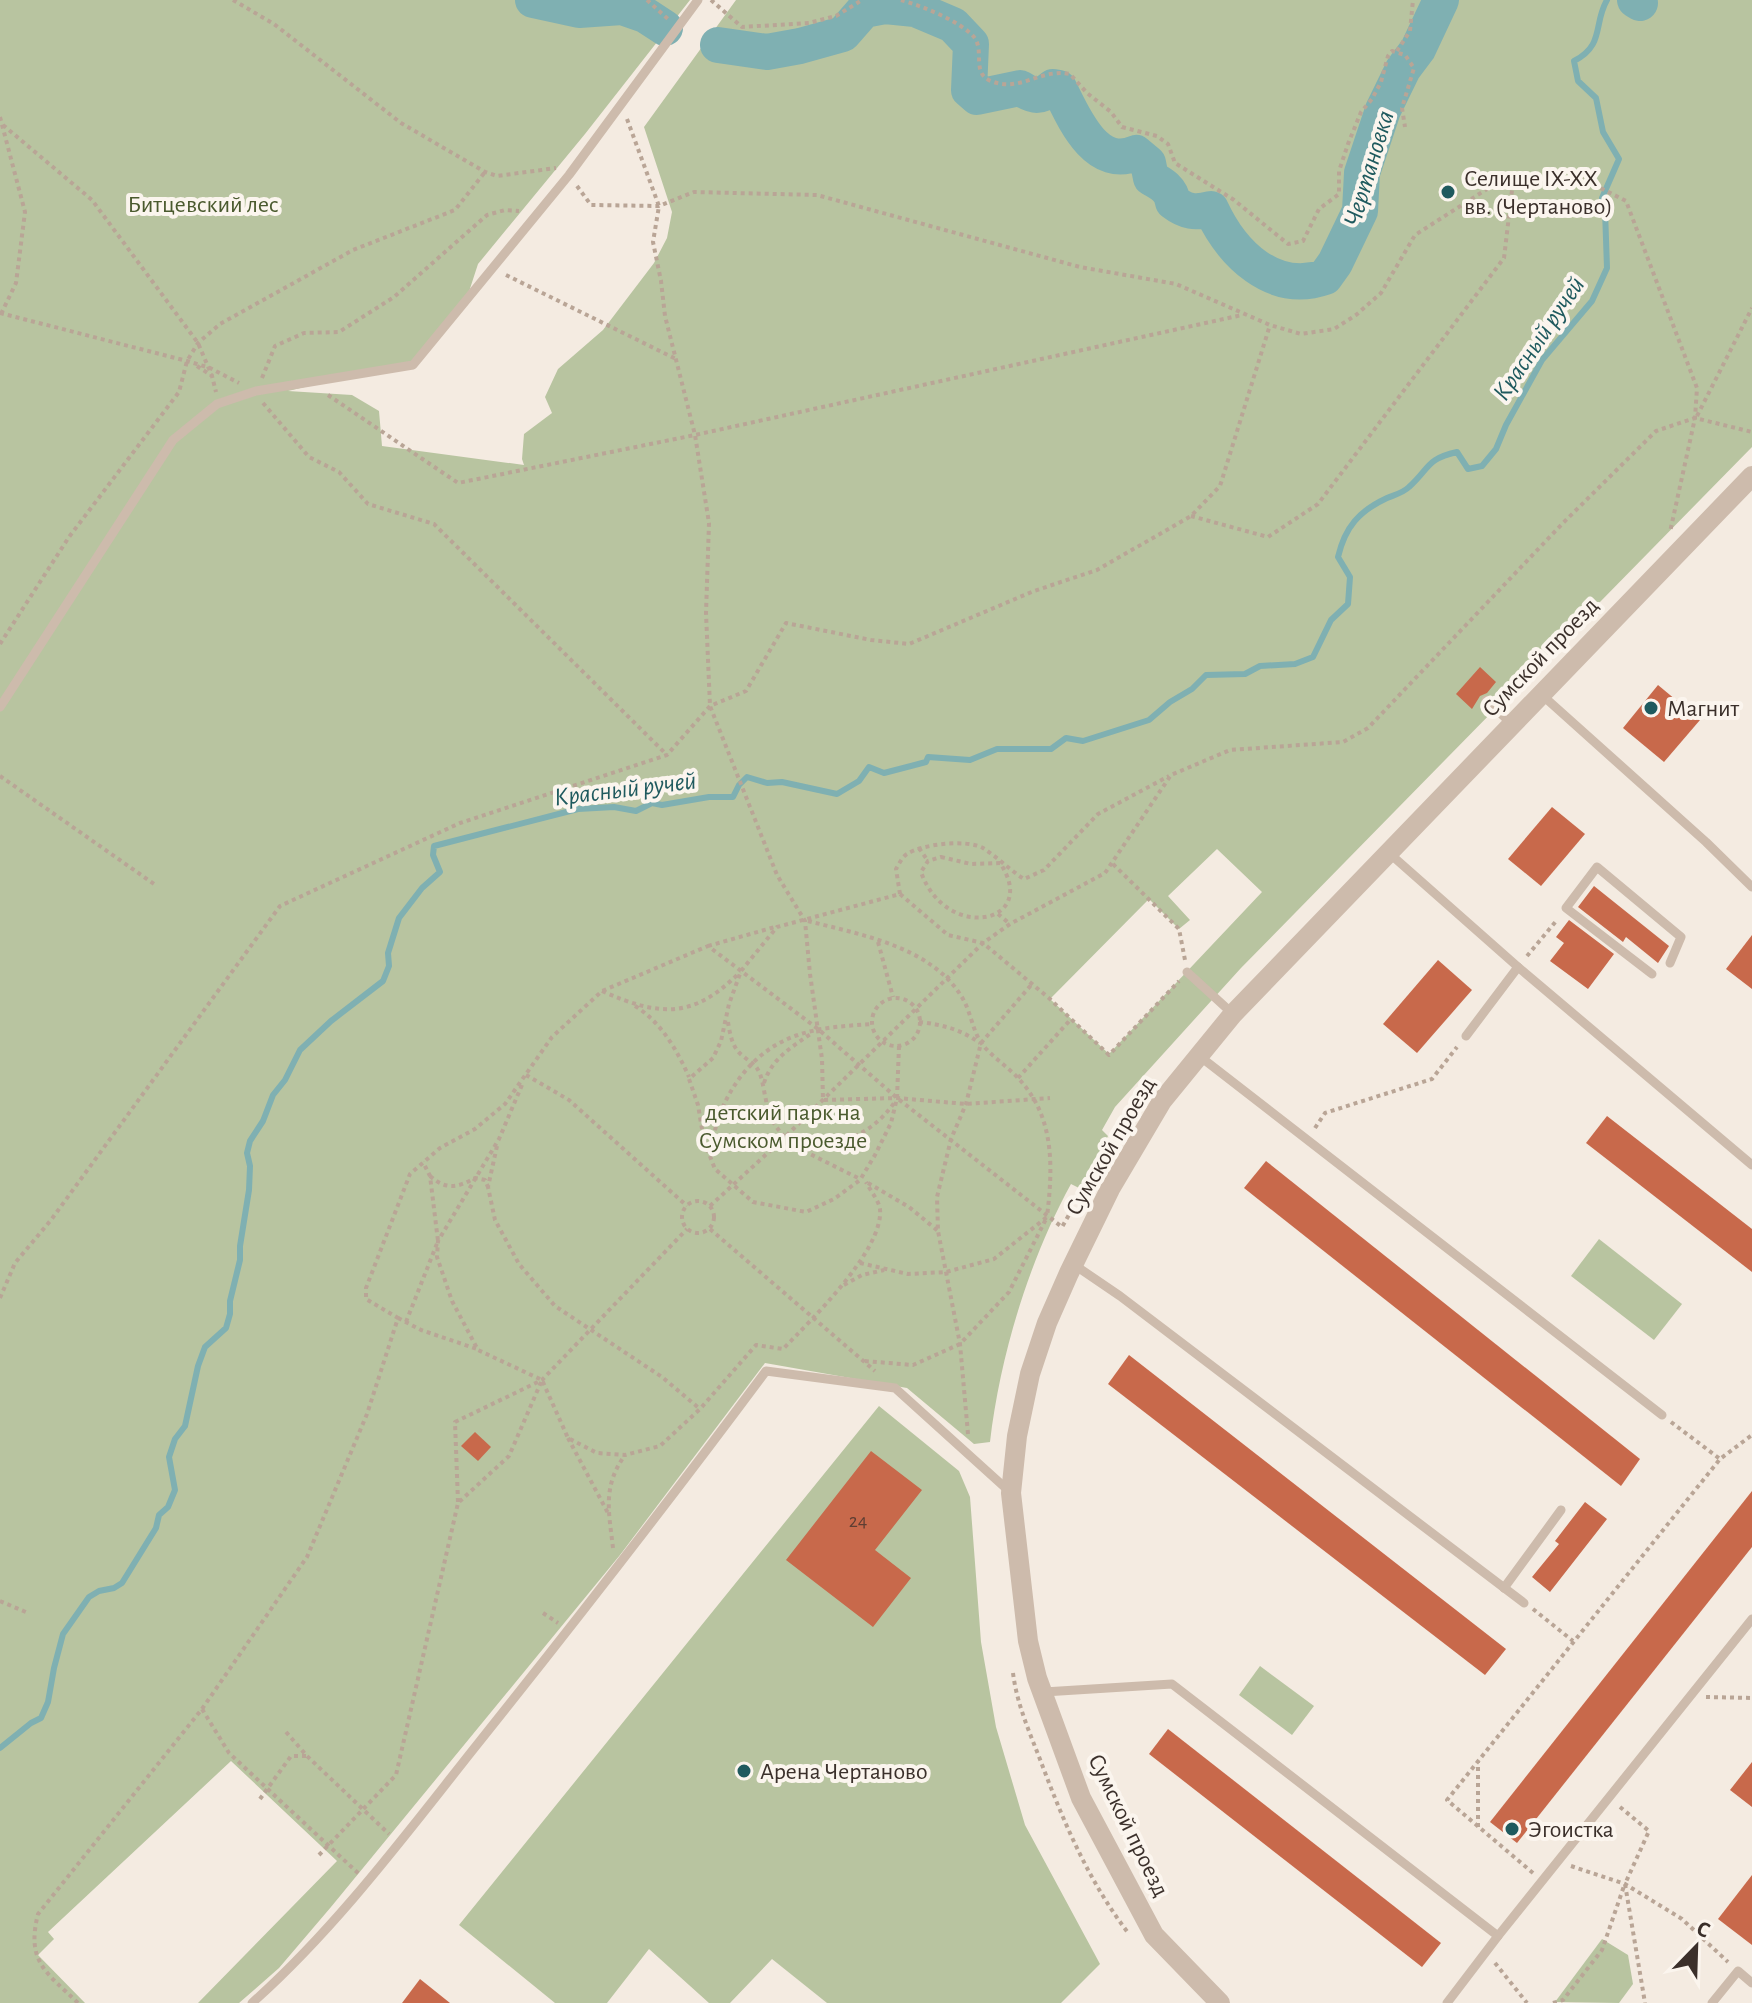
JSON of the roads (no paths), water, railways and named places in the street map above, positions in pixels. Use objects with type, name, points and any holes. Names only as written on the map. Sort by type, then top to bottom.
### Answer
[{"type":"street","name":"Сумской проезд","points":[[1220,2003],[1154,1935],[1081,1798],[1042,1692],[1028,1641],[1011,1493],[1017,1436],[1030,1374],[1047,1323],[1110,1189],[1162,1101],[1198,1055],[1233,1014],[1752,476]]},
{"type":"lane","points":[[0,707],[173,440],[217,404],[256,391],[413,365],[569,175],[698,0]]},
{"type":"lane","points":[[1541,694],[1752,887]]},
{"type":"lane","points":[[1486,700],[1512,724]]},
{"type":"lane","points":[[1389,853],[1752,1165]]},
{"type":"lane","points":[[1652,974],[1566,908],[1597,867],[1681,937],[1670,963]]},
{"type":"lane","points":[[1466,1036],[1518,967]]},
{"type":"lane","points":[[1187,972],[1233,1014]]},
{"type":"lane","points":[[1198,1055],[1662,1415]]},
{"type":"lane","points":[[1073,1264],[1120,1296],[1524,1603]]},
{"type":"lane","points":[[252,2003],[280,1977],[367,1881],[623,1563],[766,1371],[895,1388],[1011,1493]]},
{"type":"lane","points":[[1504,1588],[1561,1510]]},
{"type":"lane","points":[[1447,2003],[1541,1880],[1752,1619]]},
{"type":"lane","points":[[1042,1692],[1172,1684],[1498,1936]]},
{"type":"lane","points":[[1712,2003],[1738,1971],[1752,1983]]},
{"type":"water","points":[[843,34],[802,53],[769,60],[724,57],[718,45],[730,35],[787,43]]},
{"type":"waterway","name":"Чертановка","points":[[533,0],[579,10],[622,7],[645,15],[665,28]]},
{"type":"waterway","name":"Чертановка","points":[[718,45],[767,52],[800,46],[843,34],[864,10],[885,6],[915,9],[953,25],[971,44],[969,90],[977,97],[1020,88],[1037,95],[1053,87],[1059,88],[1079,126],[1097,148],[1121,157],[1136,153],[1148,163],[1151,178],[1168,190],[1173,202],[1191,211],[1211,209],[1230,241],[1256,267],[1288,280],[1306,281],[1325,277],[1360,211],[1362,173],[1383,110],[1403,69],[1418,49],[1441,0]]},
{"type":"waterway","name":"Красный ручей","points":[[0,1748],[41,1718],[48,1702],[63,1634],[89,1597],[122,1583],[156,1528],[159,1515],[168,1507],[175,1490],[169,1457],[175,1439],[185,1426],[198,1366],[205,1347],[226,1328],[230,1314],[249,1190],[247,1153],[250,1141],[300,1050],[331,1021],[383,981],[399,918],[422,888],[440,872],[433,855],[434,846],[578,809],[614,807],[636,811],[652,803],[662,805],[709,797],[733,797],[747,777],[837,794],[859,781],[869,767],[884,773],[926,762],[928,757],[970,760],[997,749],[1051,749],[1066,738],[1083,741],[1149,720],[1206,675],[1245,674],[1260,666],[1295,664],[1313,657],[1331,620],[1348,604],[1350,577],[1338,557],[1355,521],[1377,503],[1407,489],[1439,458],[1457,452],[1468,469],[1482,466],[1496,449],[1542,360],[1592,301],[1607,268],[1602,198],[1619,159],[1603,132],[1596,98],[1578,81],[1574,61],[1584,55],[1594,41],[1607,0]]},
{"type":"waterway","name":"Чертановка","points":[[1635,0],[1640,3]]},
{"type":"place","name":"Селище IX-XX вв. (Чертаново)","points":[[1448,192]]},
{"type":"place","name":"Магнит","points":[[1651,708]]},
{"type":"place","name":"Арена Чертаново","points":[[744,1771]]},
{"type":"place","name":"Эгоистка","points":[[1512,1829]]},
{"type":"park label","name":"Битцевский лес","points":[[203,204]]},
{"type":"park label","name":"детский парк на Сумском проезде","points":[[783,1126]]}]
